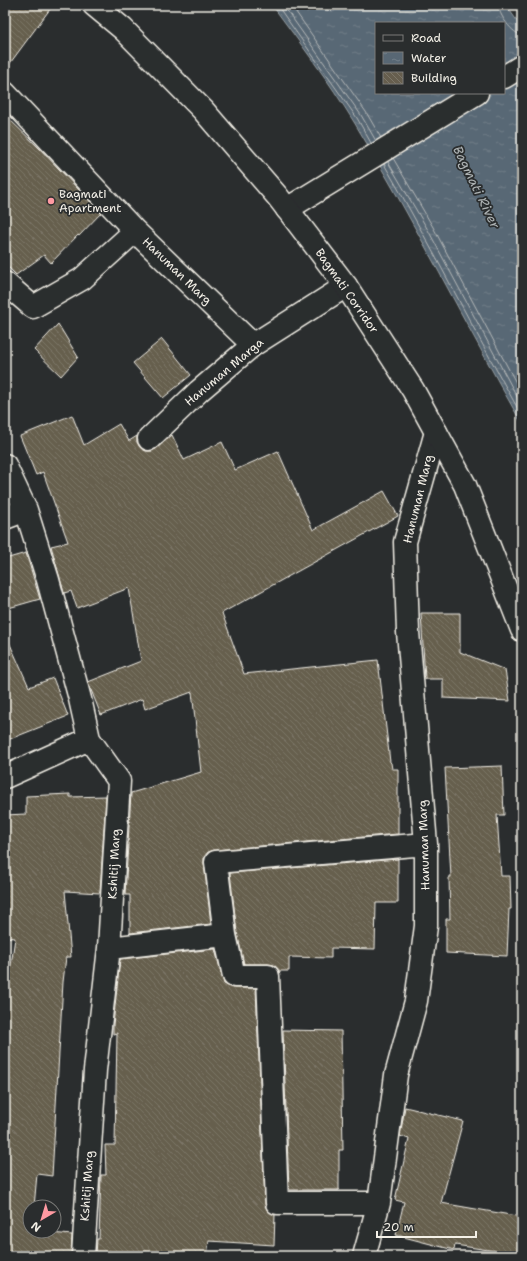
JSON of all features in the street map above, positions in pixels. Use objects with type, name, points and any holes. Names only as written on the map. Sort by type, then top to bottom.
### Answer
[{"type":"street","name":"Bagmati Corridor","points":[[94,5],[123,29],[203,110],[287,209],[346,286],[413,390],[465,485],[522,630]]},
{"type":"street","points":[[505,76],[522,66]]},
{"type":"street","name":"Hanuman Marg","points":[[5,93],[135,231],[253,345]]},
{"type":"street","points":[[287,209],[475,94]]},
{"type":"street","name":"Hanuman Marg","points":[[5,283],[33,307],[82,278],[135,231]]},
{"type":"street","name":"Hanuman Marga","points":[[149,439],[199,391],[253,345],[346,286]]},
{"type":"street","name":"Hanuman Marg","points":[[364,1256],[379,1203],[396,1075],[416,1001],[426,926],[426,844],[408,632],[405,542],[436,432]]},
{"type":"street","name":"Kshitij Marg","points":[[5,465],[26,510],[48,580],[80,699],[89,739],[119,781],[109,948],[95,1070],[83,1256]]},
{"type":"street","points":[[5,518],[26,510]]},
{"type":"street","points":[[5,778],[89,739]]},
{"type":"street","points":[[379,1203],[278,1203],[268,976],[234,976],[225,935],[216,862],[426,844]]},
{"type":"street","points":[[109,948],[225,935]]},
{"type":"water","name":"Bagmati River","points":[[272,5],[506,5],[522,28],[522,424],[376,159],[335,92]]},
{"type":"building","points":[[5,5],[53,5],[5,70]]},
{"type":"building","name":"Bagmati Apartment","points":[[5,115],[101,213],[51,263],[44,255],[16,275],[5,264]]},
{"type":"building","points":[[58,324],[78,357],[61,376],[34,350]]},
{"type":"building","points":[[162,339],[191,375],[163,398],[133,363]]},
{"type":"building","points":[[72,415],[84,445],[119,424],[129,441],[137,436],[137,442],[140,447],[146,451],[152,451],[157,448],[172,435],[184,460],[222,442],[235,470],[278,451],[313,530],[384,491],[398,516],[222,613],[244,674],[378,660],[390,762],[392,769],[398,769],[398,834],[215,850],[208,852],[204,857],[204,863],[211,924],[130,933],[130,895],[125,895],[131,793],[201,772],[192,692],[145,709],[142,699],[101,715],[89,685],[88,682],[141,661],[129,588],[77,608],[71,591],[64,593],[51,546],[68,542],[43,472],[36,475],[20,436]]},
{"type":"building","points":[[26,553],[40,599],[5,609],[5,559]]},
{"type":"building","points":[[421,613],[460,613],[460,652],[505,670],[510,701],[443,698],[443,679],[425,679]]},
{"type":"building","points":[[5,633],[29,687],[53,678],[68,716],[5,741]]},
{"type":"building","points":[[502,766],[504,815],[497,815],[501,876],[510,876],[511,909],[509,909],[507,956],[446,953],[446,919],[450,919],[449,877],[451,877],[445,768]]},
{"type":"building","points":[[70,794],[70,797],[106,796],[100,893],[65,891],[71,957],[66,957],[63,982],[52,1176],[37,1174],[35,1199],[22,1199],[22,1239],[62,1239],[62,1234],[72,1235],[71,1256],[5,1256],[5,1006],[15,938],[5,937],[5,815],[26,814],[26,796]]},
{"type":"building","points":[[398,859],[398,903],[376,903],[375,949],[331,948],[331,958],[289,957],[289,971],[279,971],[274,965],[268,964],[244,964],[237,933],[230,873]]},
{"type":"building","points":[[215,949],[224,984],[234,988],[256,988],[265,1204],[267,1210],[275,1215],[274,1245],[209,1241],[207,1256],[96,1256],[97,1239],[99,1239],[101,1175],[106,1175],[105,1145],[115,1145],[117,1033],[113,1034],[113,1025],[120,959]]},
{"type":"building","points":[[283,1030],[341,1031],[343,1150],[339,1150],[339,1190],[289,1190]]},
{"type":"building","points":[[405,1107],[463,1121],[441,1203],[522,1217],[522,1255],[455,1245],[454,1250],[396,1235],[404,1202],[395,1200],[409,1139],[400,1136]]},
{"type":"place","name":"Bagmati Apartment","points":[[51,201]]}]
